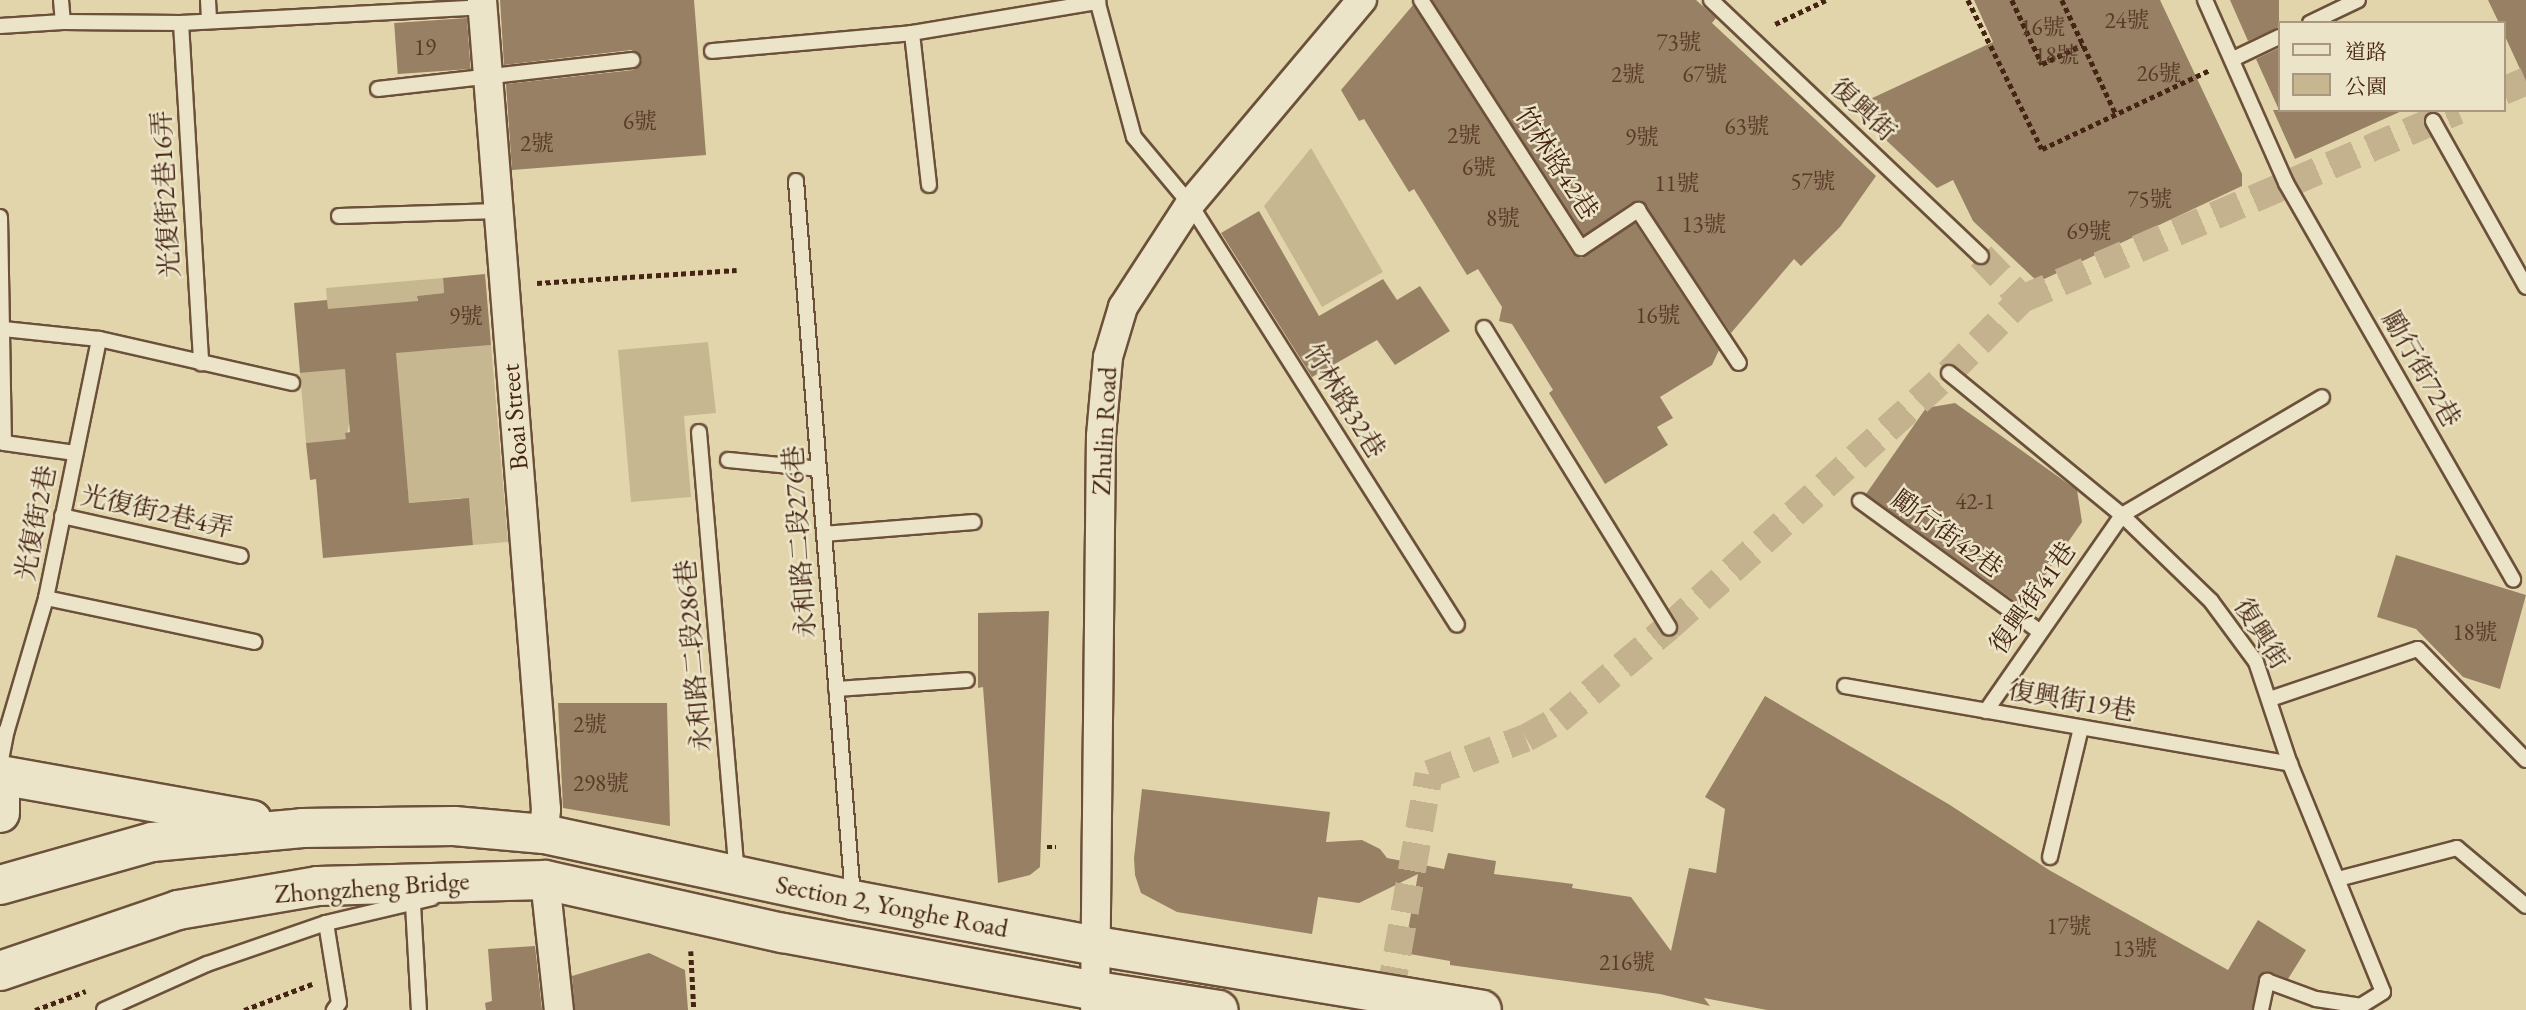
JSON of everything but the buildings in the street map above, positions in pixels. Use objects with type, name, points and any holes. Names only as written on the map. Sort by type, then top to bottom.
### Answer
[{"type":"main road","points":[[0,775],[302,828]]},
{"type":"main road","points":[[0,787],[0,813]]},
{"type":"main road","name":"Section 2, Yonghe Road","points":[[302,828],[454,826],[544,834],[853,900],[1097,946],[1482,1010]]},
{"type":"main road","points":[[0,885],[152,842],[302,828]]},
{"type":"main road","name":"Section 2, Yonghe Road","points":[[545,880],[1095,1000],[1219,1010]]},
{"type":"main road","name":"Zhongzheng Bridge","points":[[0,971],[178,910],[318,886],[545,880]]},
{"type":"street","name":"Zhulin Road","points":[[1095,1000],[1101,436],[1108,357],[1123,307],[1190,204],[1362,0]]},
{"type":"street","name":"Boai Street","points":[[482,3],[546,808],[544,834]]},
{"type":"street","points":[[545,880],[559,1010]]},
{"type":"lane","points":[[61,0],[63,22]]},
{"type":"lane","points":[[208,0],[209,19]]},
{"type":"lane","name":"竹林路42巷","points":[[1420,0],[1581,248],[1638,210],[1739,363]]},
{"type":"lane","name":"復興街","points":[[1711,0],[1981,256]]},
{"type":"lane","name":"勵行街72巷","points":[[2205,0],[2286,183],[2513,580]]},
{"type":"lane","points":[[2314,21],[2358,0]]},
{"type":"lane","points":[[712,51],[912,33],[1097,1]]},
{"type":"lane","name":"竹林路32巷","points":[[1097,1],[1133,137],[1190,204],[1457,624]]},
{"type":"lane","points":[[0,26],[63,22],[181,23],[209,19],[482,3]]},
{"type":"lane","name":"光復街2巷16弄","points":[[181,23],[201,363]]},
{"type":"lane","points":[[912,33],[929,185]]},
{"type":"lane","points":[[2232,60],[2278,37]]},
{"type":"lane","points":[[378,89],[488,74],[632,60]]},
{"type":"lane","points":[[2433,121],[2526,287]]},
{"type":"lane","name":"永和路二段276巷","points":[[796,181],[853,900]]},
{"type":"lane","points":[[339,216],[499,211]]},
{"type":"lane","name":"光復街2巷","points":[[0,217],[4,443],[75,453]]},
{"type":"lane","points":[[4,328],[99,339],[292,383]]},
{"type":"lane","points":[[1485,328],[1669,627]]},
{"type":"lane","name":"光復街2巷","points":[[0,765],[7,730],[46,598],[99,339]]},
{"type":"lane","name":"復興街","points":[[1949,373],[2122,515],[2211,601],[2256,662],[2290,764],[2383,992],[2360,1008],[2316,999],[2267,981],[2261,1010]]},
{"type":"lane","points":[[2122,515],[2322,397]]},
{"type":"lane","name":"永和路二段286巷","points":[[699,432],[737,876]]},
{"type":"lane","points":[[727,460],[819,469]]},
{"type":"lane","name":"勵行街42巷","points":[[1860,501],[2039,631]]},
{"type":"lane","name":"復興街41巷","points":[[1986,711],[2122,515]]},
{"type":"lane","name":"光復街2巷4弄","points":[[62,516],[241,556]]},
{"type":"lane","points":[[824,534],[974,522]]},
{"type":"lane","points":[[46,598],[254,642]]},
{"type":"lane","points":[[2270,699],[2418,649],[2526,760]]},
{"type":"lane","points":[[836,689],[967,680]]},
{"type":"lane","name":"復興街19巷","points":[[1845,686],[2290,764]]},
{"type":"lane","points":[[2050,857],[2081,728]]},
{"type":"lane","points":[[2338,879],[2456,848],[2526,906]]},
{"type":"lane","points":[[104,1010],[207,964],[326,923],[413,904],[485,880]]},
{"type":"lane","points":[[413,904],[419,1010]]},
{"type":"lane","points":[[326,923],[340,1003],[334,1010]]},
{"type":"path","points":[[1749,36],[1826,0]]},
{"type":"path","points":[[1968,0],[2042,149],[2232,60]]},
{"type":"path","points":[[2012,0],[2042,64],[2083,45]]},
{"type":"path","points":[[2062,0],[2116,114]]},
{"type":"path","points":[[505,285],[737,270]]},
{"type":"path","points":[[1047,847],[1056,847]]},
{"type":"path","points":[[687,910],[694,1010]]},
{"type":"path","points":[[244,1010],[334,975]]},
{"type":"green space","points":[[1311,148],[1383,272],[1322,307],[1264,206]]},
{"type":"green space","points":[[443,278],[444,293],[417,296],[422,351],[491,345],[508,542],[473,545],[470,506],[461,498],[409,503],[391,304],[347,307],[330,340],[326,288]]},
{"type":"green space","points":[[708,342],[716,413],[684,416],[691,497],[631,502],[618,350]]},
{"type":"green space","points":[[352,368],[353,423],[349,424],[346,439],[306,443],[300,373]]},
{"type":"tunnel","points":[[2505,90],[2526,81]]},
{"type":"tunnel","points":[[1390,995],[1429,774],[1526,738],[1558,720],[1669,627],[1949,373],[2022,299],[2453,112]]},
{"type":"tunnel","points":[[1981,256],[2022,299]]}]
